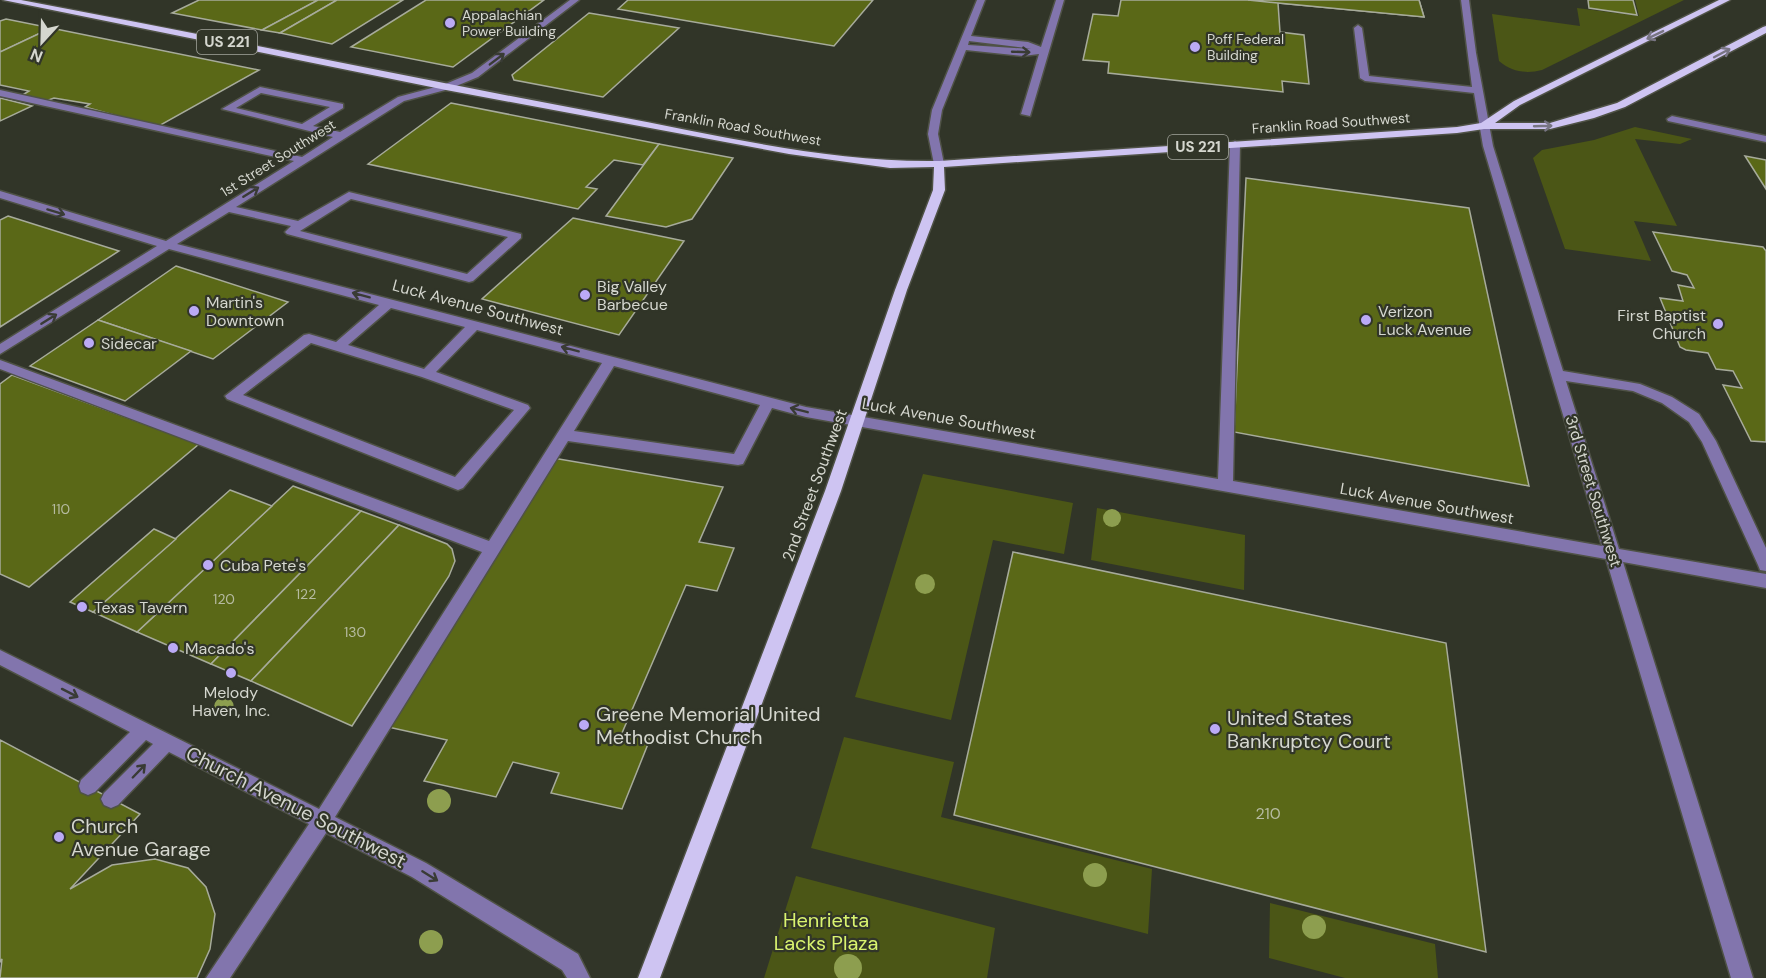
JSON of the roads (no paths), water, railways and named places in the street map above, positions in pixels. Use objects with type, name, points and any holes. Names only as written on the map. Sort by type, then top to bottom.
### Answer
[{"type":"main road","name":"Franklin Road Southwest","points":[[8,0],[789,152],[890,165],[939,164],[1457,130],[1484,126],[1550,126],[1590,117],[1622,105],[1766,29]]},
{"type":"main road","name":"Franklin Road Southwest","points":[[1484,126],[1517,103],[1726,0]]},
{"type":"main road","name":"2nd Street Southwest","points":[[649,978],[829,502],[939,190],[939,164]]},
{"type":"street","name":"1st Street Southwest","points":[[0,350],[401,99],[446,87],[475,75],[575,0]]},
{"type":"street","name":"2nd Street Southwest","points":[[939,164],[933,134],[937,110],[981,0]]},
{"type":"street","points":[[1026,114],[1060,0]]},
{"type":"street","name":"3rd Street Southwest","points":[[1465,0],[1488,146],[1742,978]]},
{"type":"street","points":[[1358,28],[1365,78],[1478,91]]},
{"type":"street","points":[[964,42],[1023,53],[1044,51]]},
{"type":"street","points":[[304,127],[339,106],[260,90],[226,109],[342,136]]},
{"type":"street","points":[[0,93],[303,160]]},
{"type":"street","points":[[1672,119],[1766,139]]},
{"type":"street","points":[[1225,486],[1235,144]]},
{"type":"street","name":"Luck Avenue Southwest","points":[[0,194],[166,245],[806,412],[1766,581]]},
{"type":"street","points":[[226,208],[300,225],[349,195],[517,236],[469,278],[291,232],[300,225]]},
{"type":"street","points":[[338,347],[389,303]]},
{"type":"street","points":[[428,374],[475,325]]},
{"type":"street","points":[[309,338],[428,374],[523,408],[458,484],[232,396],[309,338]]},
{"type":"street","points":[[217,978],[322,821],[611,360]]},
{"type":"street","points":[[0,364],[492,549]]},
{"type":"street","points":[[1559,375],[1635,387],[1667,400],[1694,418],[1709,441],[1766,565]]},
{"type":"street","points":[[563,435],[738,460],[768,402]]},
{"type":"street","name":"Church Avenue Southwest","points":[[0,657],[419,870],[570,962],[579,978]]},
{"type":"street","points":[[88,786],[144,730]]},
{"type":"street","points":[[111,799],[166,742]]},
{"type":"place","name":"Appalachian Power Building","points":[[450,23]]},
{"type":"place","name":"Poff Federal Building","points":[[1195,47]]},
{"type":"place","name":"Big Valley Barbecue","points":[[585,295]]},
{"type":"place","name":"Martin's Downtown","points":[[194,311]]},
{"type":"place","name":"Verizon Luck Avenue","points":[[1366,320]]},
{"type":"place","name":"First Baptist Church","points":[[1718,324]]},
{"type":"place","name":"Sidecar","points":[[89,343]]},
{"type":"place","name":"Cuba Pete's","points":[[208,565]]},
{"type":"place","name":"Texas Tavern","points":[[82,607]]},
{"type":"place","name":"Macado's","points":[[173,648]]},
{"type":"place","name":"Melody Haven, Inc.","points":[[231,673]]},
{"type":"place","name":"Greene Memorial United Methodist Church","points":[[584,725]]},
{"type":"place","name":"United States Bankruptcy Court","points":[[1215,729]]},
{"type":"place","name":"Church Avenue Garage","points":[[59,837]]},
{"type":"park label","name":"Henrietta Lacks Plaza","points":[[826,932]]}]
